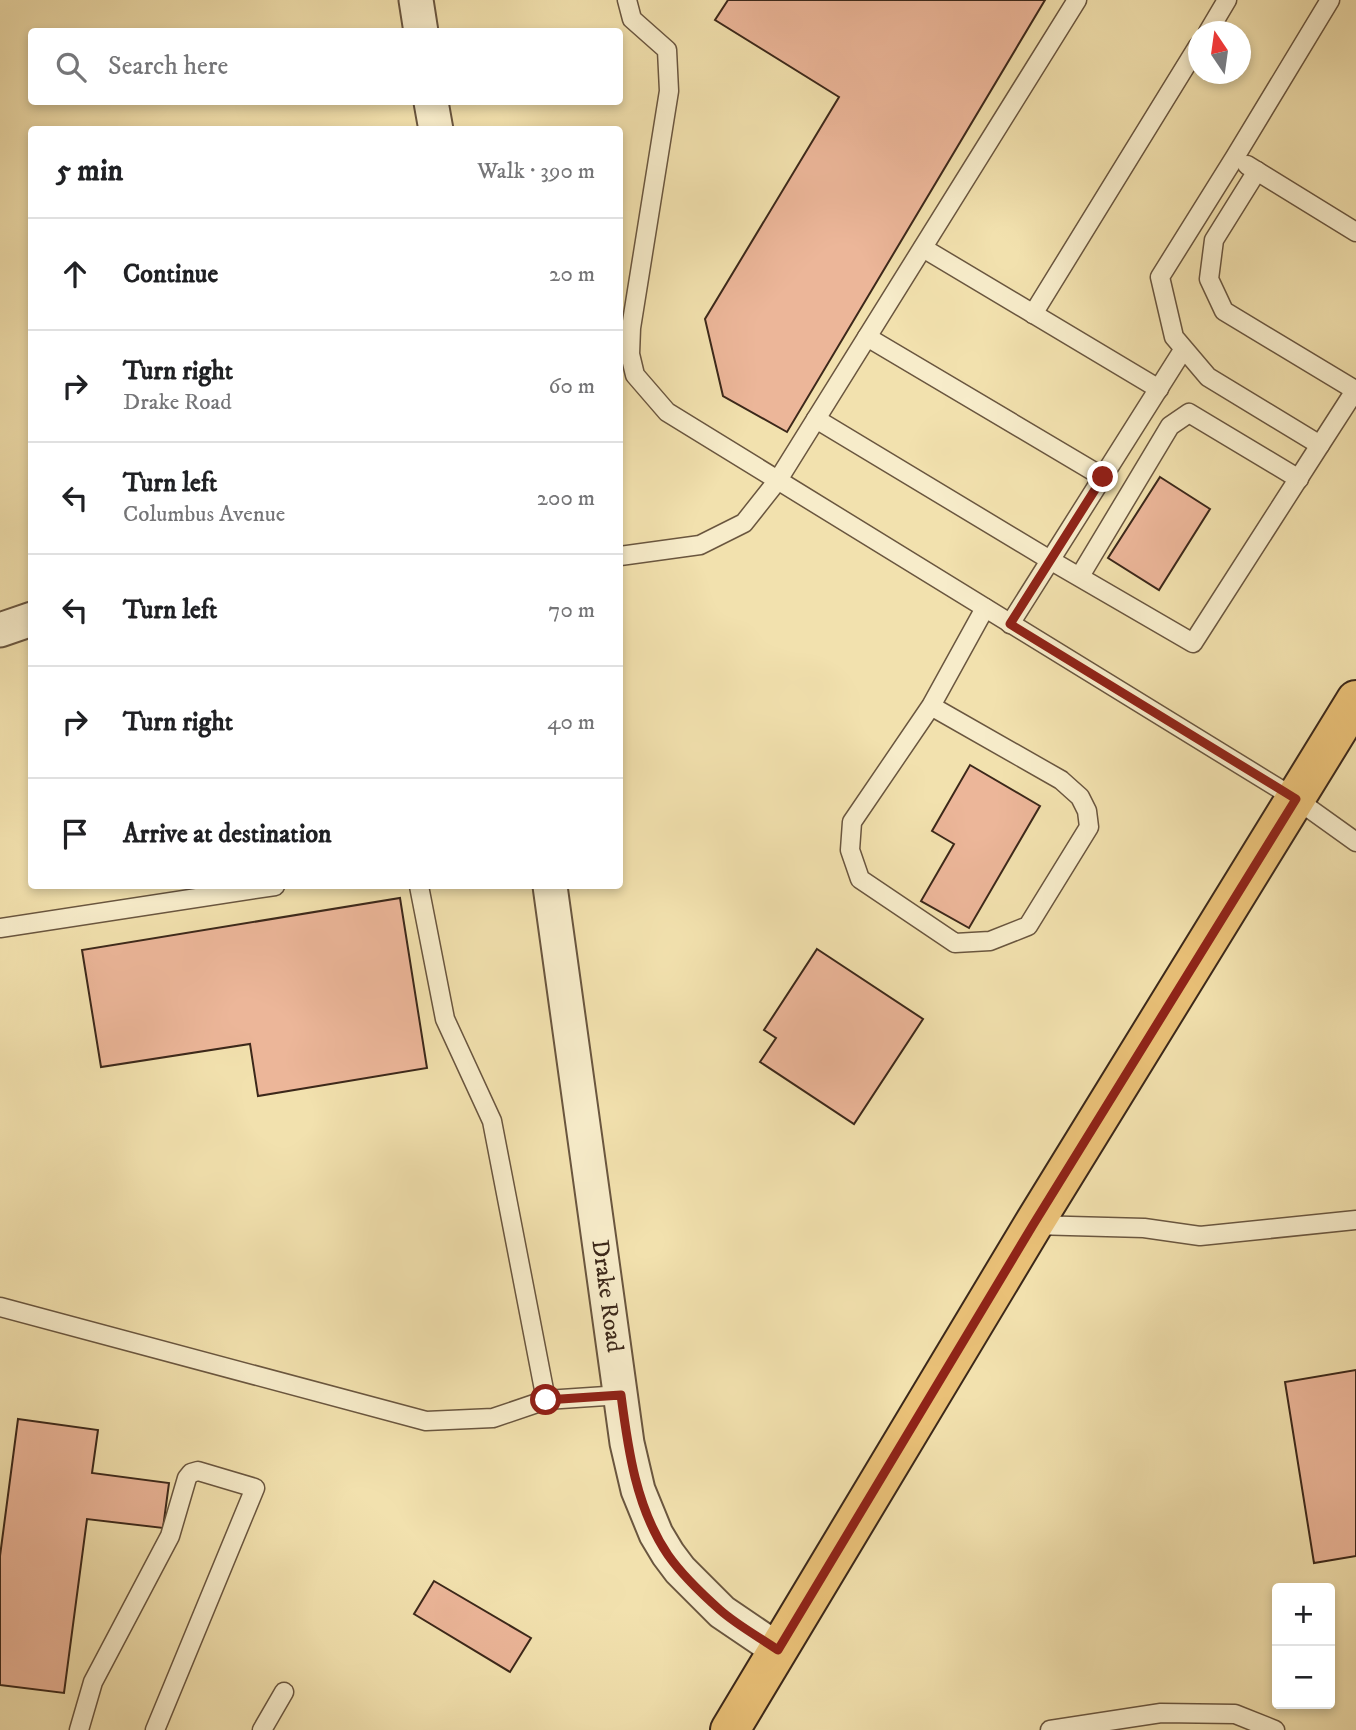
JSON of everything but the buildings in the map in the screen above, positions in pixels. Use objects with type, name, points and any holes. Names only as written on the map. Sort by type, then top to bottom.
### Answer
[{"type":"main road","points":[[730,1730],[1033,1225],[1356,699]]},
{"type":"street","points":[[416,0],[420,28]]},
{"type":"street","points":[[432,105],[435,126]]},
{"type":"street","points":[[0,630],[28,620]]},
{"type":"street","name":"Drake Road","points":[[550,889],[627,1443],[638,1490],[656,1534],[680,1570],[722,1612],[778,1650]]},
{"type":"lane","points":[[627,0],[632,19],[667,50],[669,91],[631,328],[630,354],[635,375],[667,412],[1296,799],[1356,842]]},
{"type":"lane","points":[[623,556],[700,545],[744,523],[778,480],[1077,0]]},
{"type":"lane","points":[[1215,21],[1227,0]]},
{"type":"lane","points":[[1320,445],[1208,377],[1174,337],[1160,277],[1330,0]]},
{"type":"lane","points":[[1033,314],[1188,64]]},
{"type":"lane","points":[[1235,157],[1356,232]]},
{"type":"lane","points":[[816,419],[1193,643],[1356,389],[1224,311],[1209,279],[1214,240],[1256,171]]},
{"type":"lane","points":[[923,248],[1159,389]]},
{"type":"lane","points":[[867,337],[1103,477]]},
{"type":"lane","points":[[1010,624],[1183,350]]},
{"type":"lane","points":[[1080,576],[1170,426],[1189,413],[1299,479]]},
{"type":"lane","points":[[931,706],[1061,780],[1080,797],[1087,811],[1089,827],[1028,926],[990,941],[955,943],[860,879],[850,850],[852,822],[931,706],[985,608]]},
{"type":"lane","points":[[0,928],[255,889]]},
{"type":"lane","points":[[420,889],[445,1019],[492,1121],[546,1400]]},
{"type":"lane","points":[[1033,1225],[1144,1228],[1200,1236],[1356,1220]]},
{"type":"lane","points":[[0,1307],[426,1421],[493,1418],[546,1400],[621,1395]]},
{"type":"lane","points":[[79,1730],[93,1682],[170,1536],[187,1478],[198,1471],[255,1488],[155,1730]]},
{"type":"lane","points":[[262,1730],[284,1692]]},
{"type":"lane","points":[[1050,1730],[1161,1713],[1235,1714],[1275,1730]]},
{"type":"route","points":[[546,1400],[621,1395],[627,1443],[638,1490],[656,1534],[668,1554],[680,1570],[722,1612],[778,1650],[1033,1225],[1296,799],[1010,624],[1103,477]]}]
